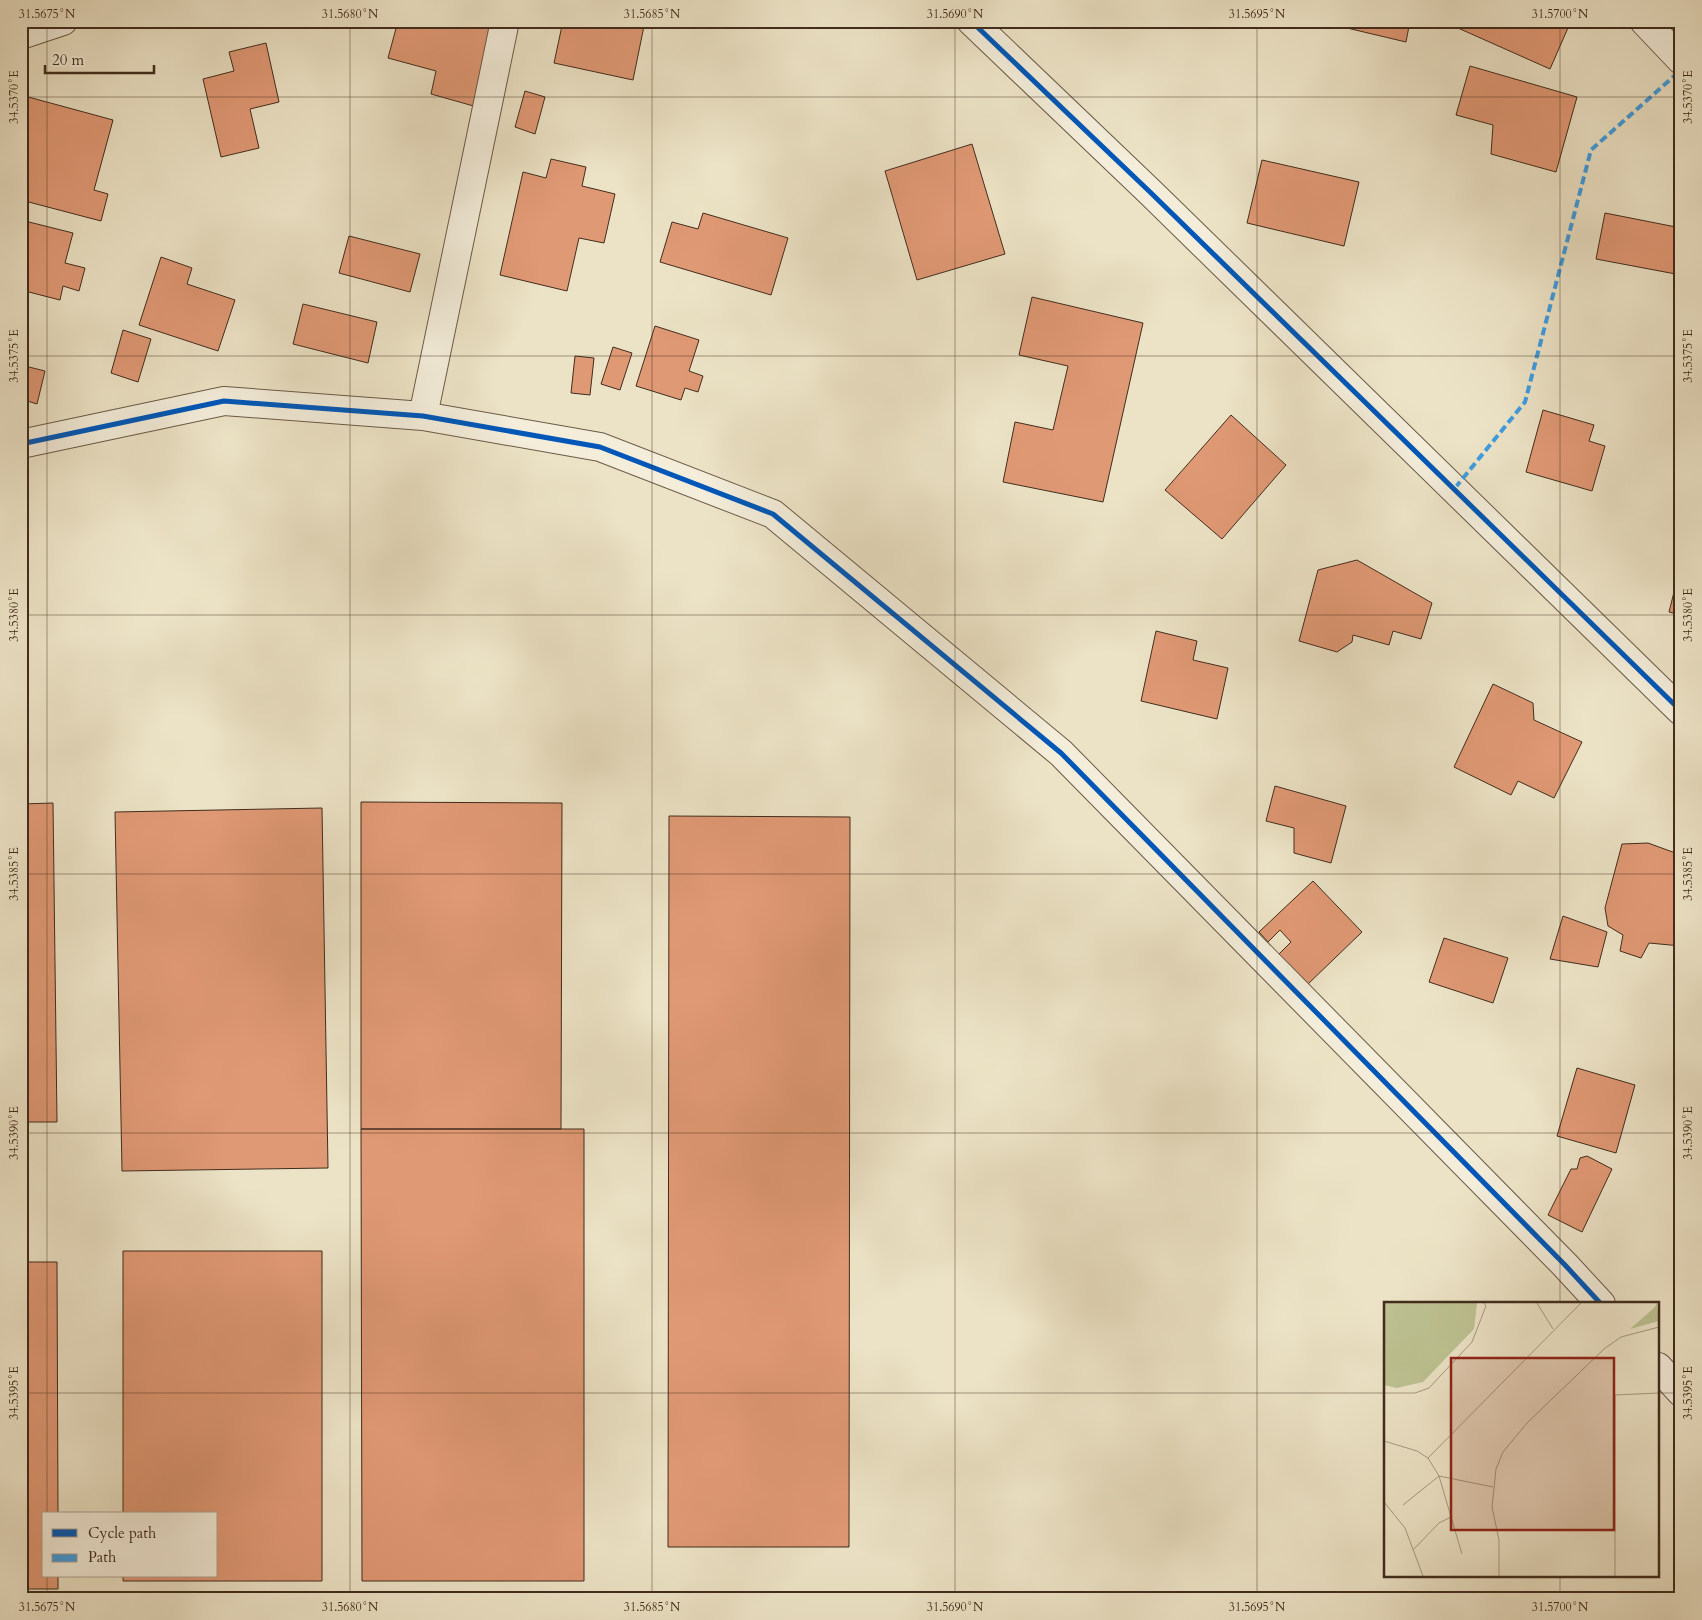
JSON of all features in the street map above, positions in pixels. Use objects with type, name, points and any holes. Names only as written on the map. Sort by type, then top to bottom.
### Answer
[{"type":"street","points":[[21,35],[63,21]]},
{"type":"street","points":[[424,416],[505,21]]},
{"type":"street","points":[[971,21],[1150,192],[1681,711]]},
{"type":"street","points":[[1644,21],[1681,60]]},
{"type":"street","points":[[21,444],[224,401],[424,416],[600,447],[773,514],[1061,753],[1565,1264],[1598,1302]]},
{"type":"street","points":[[1660,1369],[1681,1392]]},
{"type":"building","points":[[398,21],[500,21],[477,107],[431,94],[436,71],[388,58]]},
{"type":"building","points":[[563,21],[645,21],[633,80],[554,63]]},
{"type":"building","points":[[1348,21],[1410,21],[1406,42],[1347,28]]},
{"type":"building","points":[[1461,21],[1571,21],[1550,69],[1458,28]]},
{"type":"building","points":[[266,43],[279,102],[250,109],[259,148],[221,157],[203,79],[234,71],[229,52]]},
{"type":"building","points":[[1470,66],[1577,97],[1556,172],[1491,154],[1493,125],[1456,115]]},
{"type":"building","points":[[525,91],[545,97],[535,134],[515,127]]},
{"type":"building","points":[[21,95],[113,120],[94,190],[108,194],[101,221],[21,200]]},
{"type":"building","points":[[972,144],[1005,254],[917,280],[885,171]]},
{"type":"building","points":[[551,159],[586,167],[582,186],[615,194],[604,243],[579,238],[567,291],[500,275],[523,172],[546,178]]},
{"type":"building","points":[[1262,160],[1359,182],[1344,246],[1247,223]]},
{"type":"building","points":[[703,213],[788,238],[771,295],[660,262],[672,222],[698,229]]},
{"type":"building","points":[[1605,213],[1681,228],[1681,275],[1596,259]]},
{"type":"building","points":[[21,220],[73,233],[65,263],[85,268],[79,291],[63,286],[60,300],[21,290]]},
{"type":"building","points":[[349,236],[420,254],[410,292],[339,273]]},
{"type":"building","points":[[161,257],[192,268],[187,284],[235,300],[218,351],[139,325]]},
{"type":"building","points":[[1032,297],[1143,323],[1103,502],[1003,482],[1015,422],[1053,430],[1068,366],[1019,355]]},
{"type":"building","points":[[303,304],[377,322],[368,363],[293,344]]},
{"type":"building","points":[[655,326],[699,340],[689,371],[703,376],[698,392],[685,388],[681,400],[636,386]]},
{"type":"building","points":[[123,330],[151,339],[138,382],[111,373]]},
{"type":"building","points":[[613,347],[632,353],[620,390],[601,384]]},
{"type":"building","points":[[575,356],[594,358],[590,395],[571,393]]},
{"type":"building","points":[[21,365],[45,371],[37,404],[21,399]]},
{"type":"building","points":[[1543,410],[1594,425],[1589,441],[1605,446],[1592,491],[1526,472]]},
{"type":"building","points":[[1231,415],[1286,465],[1222,539],[1165,490]]},
{"type":"building","points":[[1357,560],[1432,603],[1421,639],[1393,631],[1389,645],[1353,635],[1352,642],[1337,652],[1299,641],[1318,570]]},
{"type":"building","points":[[1681,564],[1681,615],[1669,612]]},
{"type":"building","points":[[1156,631],[1197,641],[1193,660],[1228,668],[1217,719],[1141,701]]},
{"type":"building","points":[[1493,684],[1533,703],[1534,720],[1582,742],[1554,798],[1518,781],[1511,795],[1454,767]]},
{"type":"building","points":[[1275,786],[1346,806],[1331,863],[1294,853],[1294,828],[1266,821]]},
{"type":"building","points":[[361,802],[562,803],[561,1129],[361,1129]]},
{"type":"building","points":[[53,803],[57,1122],[21,1122],[21,804]]},
{"type":"building","points":[[322,808],[328,1168],[122,1171],[115,812]]},
{"type":"building","points":[[669,816],[850,817],[849,1547],[668,1547]]},
{"type":"building","points":[[1648,843],[1681,855],[1681,946],[1649,943],[1641,958],[1620,951],[1623,935],[1608,926],[1605,908],[1622,844]]},
{"type":"building","points":[[1313,881],[1362,932],[1308,984],[1279,954],[1291,942],[1280,930],[1268,942],[1259,932]]},
{"type":"building","points":[[1563,916],[1607,932],[1598,967],[1550,959]]},
{"type":"building","points":[[1444,938],[1508,958],[1493,1003],[1429,982]]},
{"type":"building","points":[[1577,1068],[1635,1085],[1616,1153],[1557,1136]]},
{"type":"building","points":[[361,1129],[584,1129],[584,1581],[362,1581]]},
{"type":"building","points":[[1587,1156],[1612,1169],[1582,1232],[1548,1215],[1571,1169],[1577,1169],[1580,1158]]},
{"type":"building","points":[[123,1251],[322,1251],[322,1581],[123,1581],[123,1578],[218,1578],[218,1512],[123,1512]]},
{"type":"building","points":[[21,1262],[57,1262],[58,1512],[42,1512],[42,1578],[58,1578],[58,1589],[21,1589]]},
{"type":"marked path","points":[[1455,488],[1525,402],[1591,150],[1681,70]]},
{"type":"cycle path","points":[[971,21],[1150,192],[1681,711]]},
{"type":"cycle path","points":[[21,444],[224,401],[423,416],[600,447],[773,514],[1061,753],[1565,1265],[1599,1302]]}]
